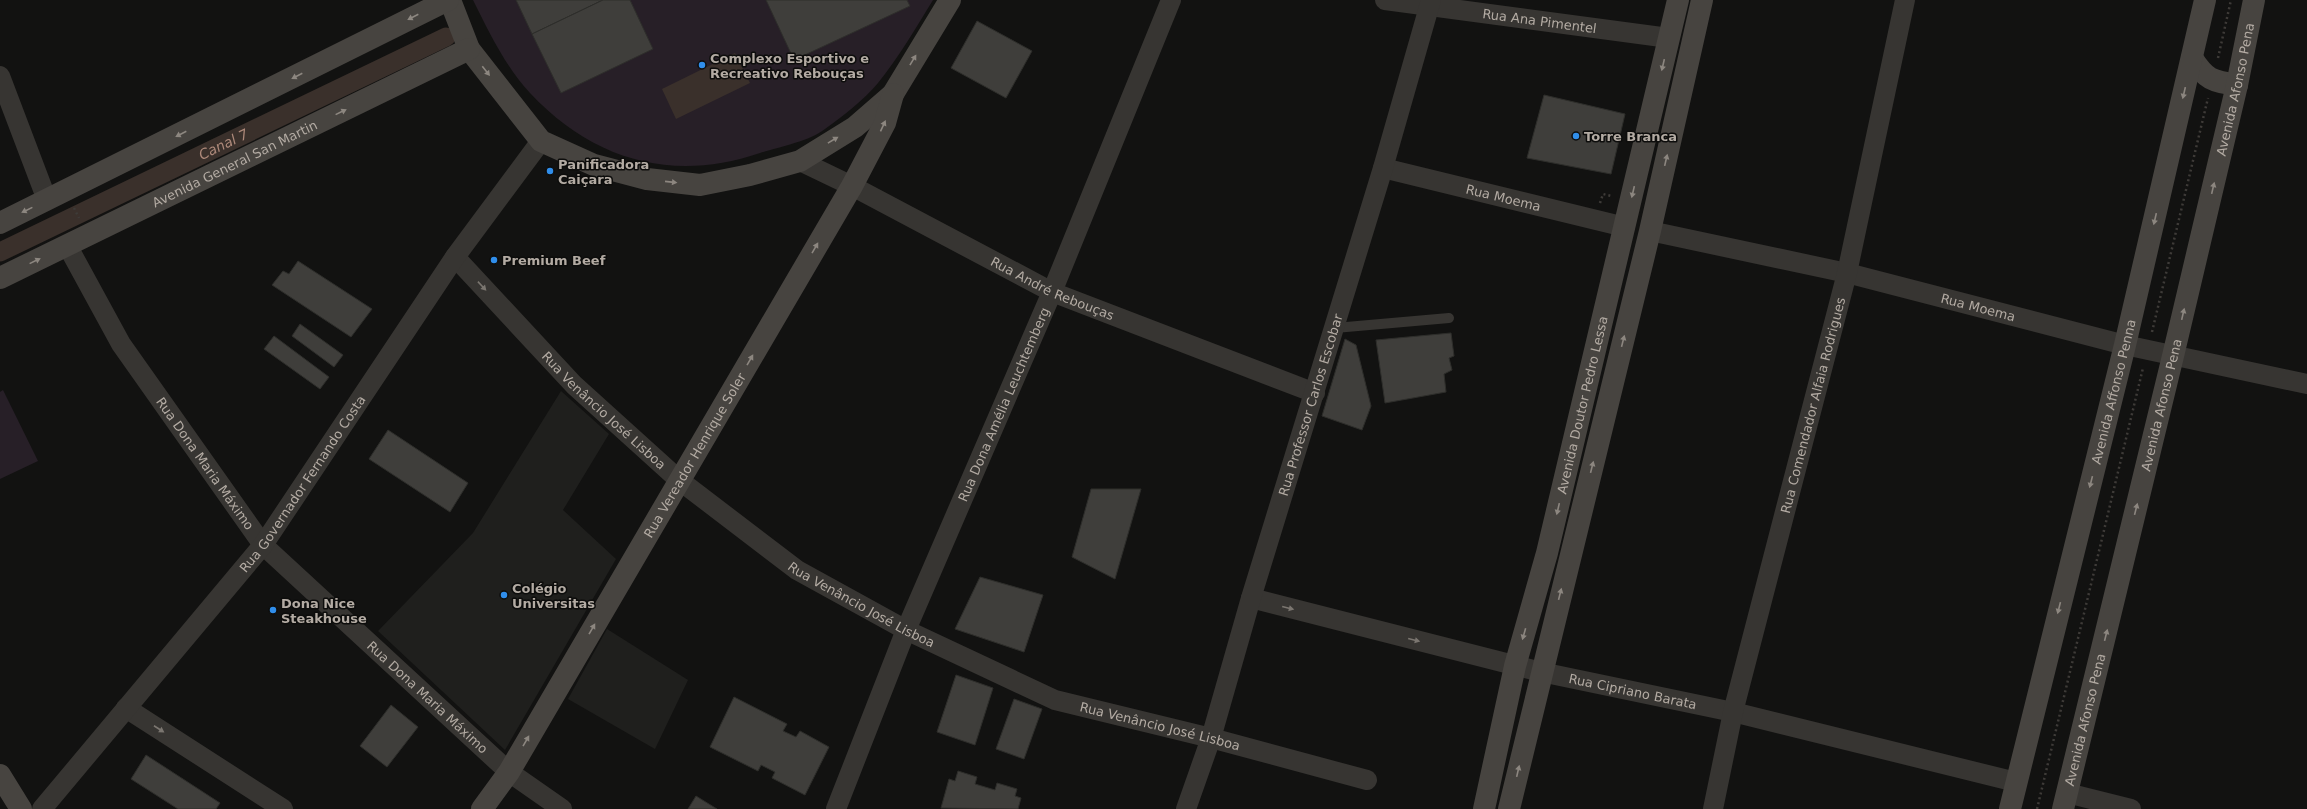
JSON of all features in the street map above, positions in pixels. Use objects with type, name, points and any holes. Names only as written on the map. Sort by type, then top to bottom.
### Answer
[{"type":"main road","points":[[0,223],[449,0],[469,50],[540,141],[594,165],[647,179],[700,185],[750,175],[800,161],[855,127],[893,94],[950,0]]},
{"type":"main road","name":"Avenida Doutor Pedro Lessa","points":[[1484,809],[1515,666],[1547,553],[1678,0]]},
{"type":"main road","name":"Avenida Doutor Pedro Lessa","points":[[1509,809],[1541,672],[1650,231],[1702,0]]},
{"type":"main road","name":"Avenida Affonso Penna","points":[[2010,809],[2125,345],[2206,0]]},
{"type":"main road","name":"Avenida Afonso Pena","points":[[2065,801],[2237,85],[2254,0]]},
{"type":"main road","name":"Avenida General San Martin","points":[[0,278],[469,50]]},
{"type":"main road","points":[[2192,58],[2201,73],[2212,81],[2237,85]]},
{"type":"main road","name":"Rua Vereador Henrique Soler","points":[[482,809],[509,772],[852,186],[885,123],[893,94]]},
{"type":"main road","points":[[0,775],[20,809]]},
{"type":"street","name":"Rua Dona Amélia Leuchtemberg","points":[[836,809],[906,630],[1052,292],[1171,0]]},
{"type":"street","name":"Rua Ana Pimentel","points":[[1385,0],[1431,3],[1669,38]]},
{"type":"street","name":"Rua Comendador Alfaia Rodrigues","points":[[1713,809],[1733,712],[1847,273],[1906,0]]},
{"type":"street","name":"Rua Professor Carlos Escobar","points":[[1186,809],[1211,738],[1251,598],[1335,328],[1431,3]]},
{"type":"street","points":[[0,76],[56,196]]},
{"type":"street","name":"Rua Governador Fernando Costa","points":[[42,809],[263,545],[455,257],[540,141]]},
{"type":"street","name":"Rua André Rebouças","points":[[800,161],[852,186],[1052,292],[1315,393]]},
{"type":"street","name":"Rua Moema","points":[[1383,168],[1625,227]]},
{"type":"street","name":"Rua Moema","points":[[1650,231],[1847,273],[2125,345],[2307,384]]},
{"type":"street","name":"Rua Dona Maria Máximo","points":[[67,245],[120,344],[263,545],[509,772],[562,809]]},
{"type":"street","name":"Rua Venâncio José Lisboa","points":[[455,257],[574,385],[679,480],[797,570],[906,630],[1055,700],[1211,738],[1367,780]]},
{"type":"street","name":"Rua Cipriano Barata","points":[[1251,598],[1515,666],[1733,712],[2016,782]]},
{"type":"street","points":[[126,708],[282,809]]},
{"type":"street","points":[[2065,801],[2131,809]]},
{"type":"lane","points":[[1335,328],[1449,318]]},
{"type":"path","points":[[2037,809],[2232,0]]},
{"type":"path","points":[[56,196],[88,235]]},
{"type":"shaded area","name":"Complexo Esportivo e Recreativo Rebouças","points":[[473,0],[933,0],[900,53],[878,83],[860,102],[825,129],[811,137],[785,146],[727,162],[696,166],[665,165],[636,159],[607,149],[580,135],[554,116],[530,93],[513,72],[498,48]]},
{"type":"shaded area","points":[[735,53],[750,83],[676,119],[662,89]]},
{"type":"shaded area","points":[[3,390],[38,461],[0,479],[0,392]]},
{"type":"shaded area","name":"Colégio Universitas","points":[[561,391],[609,434],[563,510],[616,559],[505,750],[378,631],[473,533]]},
{"type":"shaded area","name":"Colégio Universitas","points":[[607,629],[688,680],[655,749],[568,699]]},
{"type":"building","points":[[516,0],[603,0],[532,34]]},
{"type":"building","points":[[603,0],[630,0],[653,49],[561,93],[532,34]]},
{"type":"building","points":[[766,0],[907,0],[910,6],[794,60]]},
{"type":"building","points":[[977,21],[1032,51],[1006,98],[951,68]]},
{"type":"building","name":"Torre Branca","points":[[1544,95],[1625,114],[1611,174],[1527,158]]},
{"type":"building","points":[[298,261],[372,309],[351,337],[272,285],[283,271],[289,274]]},
{"type":"building","points":[[300,324],[343,355],[334,367],[292,336]]},
{"type":"building","points":[[1451,333],[1454,356],[1449,358],[1452,370],[1444,374],[1446,392],[1385,403],[1376,340]]},
{"type":"building","points":[[274,336],[329,377],[320,389],[264,349]]},
{"type":"building","points":[[1345,339],[1356,345],[1371,406],[1362,430],[1322,416]]},
{"type":"building","points":[[388,430],[468,483],[450,512],[369,459]]},
{"type":"building","points":[[1091,489],[1141,489],[1115,579],[1072,557]]},
{"type":"building","points":[[980,577],[1043,595],[1024,652],[955,629]]},
{"type":"building","points":[[956,675],[993,688],[975,745],[937,732]]},
{"type":"building","points":[[734,697],[787,724],[783,731],[796,737],[800,731],[829,747],[805,795],[772,778],[775,772],[761,765],[758,771],[710,747]]},
{"type":"building","points":[[1014,699],[1042,709],[1024,759],[996,749]]},
{"type":"building","points":[[391,705],[418,727],[387,767],[360,746]]},
{"type":"building","points":[[146,755],[220,803],[216,809],[178,809],[131,779]]},
{"type":"building","points":[[958,771],[977,777],[975,784],[995,790],[997,783],[1017,789],[1015,796],[1021,798],[1018,809],[941,808],[949,779],[955,781]]},
{"type":"building","points":[[696,796],[717,809],[688,809]]},
{"type":"waterway","name":"Canal 7","points":[[0,252],[446,37]]},
{"type":"place","name":"Complexo Esportivo e Recreativo Rebouças","points":[[702,65]]},
{"type":"place","name":"Torre Branca","points":[[1576,136]]},
{"type":"place","name":"Panificadora Caiçara","points":[[550,171]]},
{"type":"place","name":"Premium Beef","points":[[494,260]]},
{"type":"place","name":"Colégio Universitas","points":[[504,595]]},
{"type":"place","name":"Dona Nice Steakhouse","points":[[273,610]]}]
